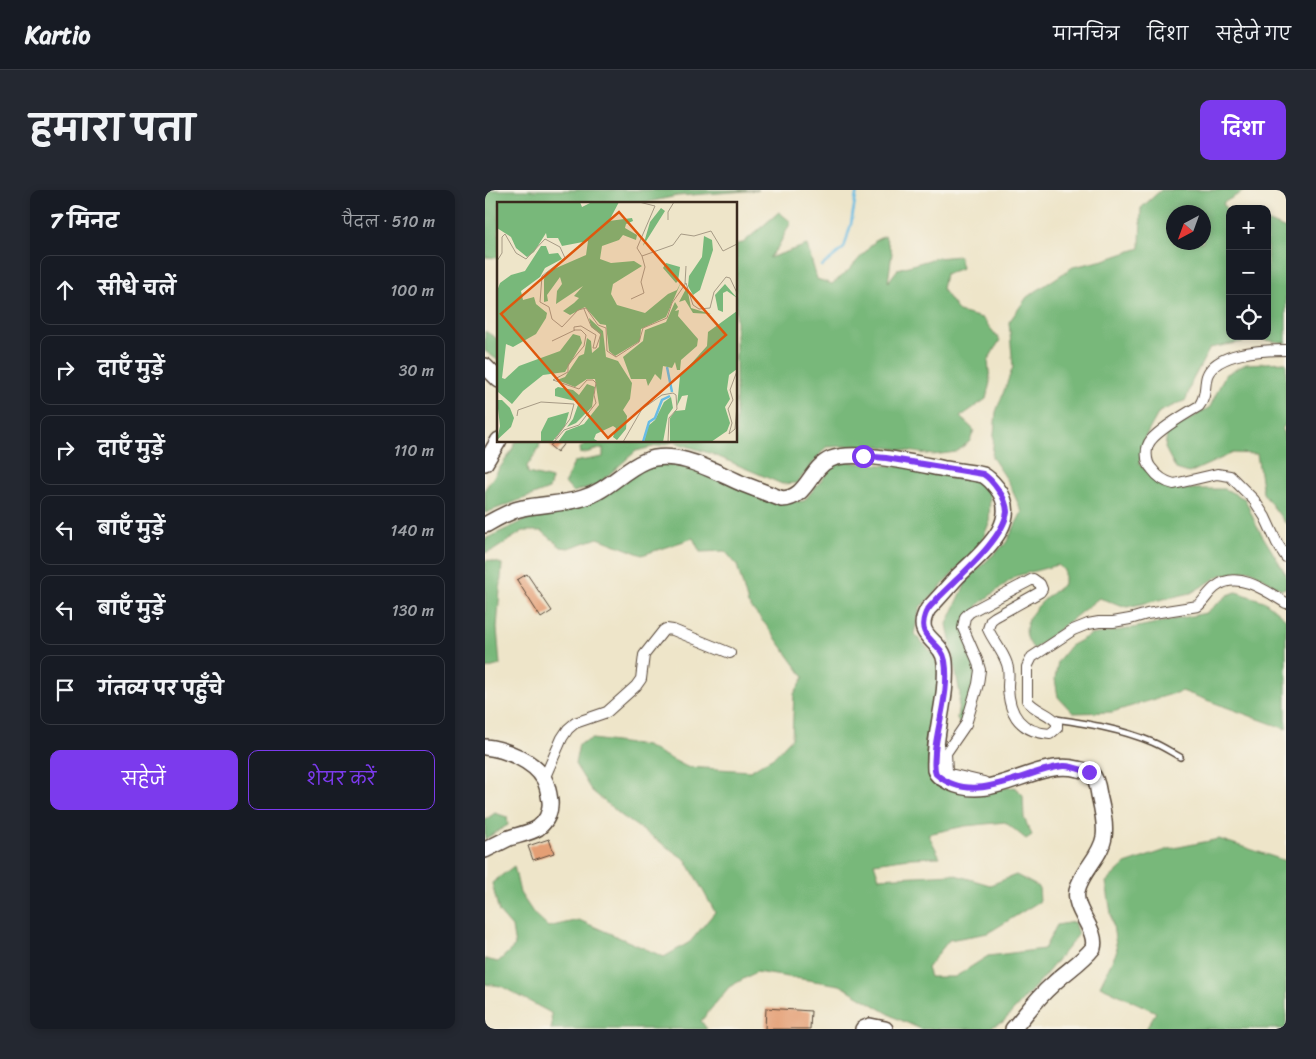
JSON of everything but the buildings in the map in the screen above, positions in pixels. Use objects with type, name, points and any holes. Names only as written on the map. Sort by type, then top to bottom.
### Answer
[{"type":"main road","points":[[485,366],[497,378]]},
{"type":"main road","points":[[485,463],[498,442]]},
{"type":"main road","points":[[485,525],[521,508],[585,498],[602,490],[623,474],[645,461],[655,458],[689,461],[782,499],[797,496],[824,462],[843,456],[886,458],[983,474],[988,477],[1001,493],[1007,512],[1000,529],[986,551],[956,579],[925,614],[923,630],[926,636],[940,649],[945,661],[945,690],[937,730],[935,754],[936,774],[955,785],[973,788],[1023,778],[1039,771],[1065,766],[1089,772],[1096,780],[1105,830],[1101,846],[1082,877],[1077,890],[1077,902],[1093,939],[1093,948],[1070,971],[1053,983],[1013,1029]]},
{"type":"main road","points":[[485,747],[515,756],[533,767],[544,780],[551,809],[545,820],[537,828],[509,838],[485,850]]},
{"type":"main road","points":[[863,1029],[870,1026],[885,1029]]},
{"type":"street","points":[[1286,350],[1253,351],[1237,355],[1215,366],[1207,376],[1203,401],[1199,406],[1154,437],[1148,446],[1147,456],[1149,467],[1169,483],[1174,484],[1217,474],[1226,474],[1235,479],[1254,500],[1265,516],[1286,558]]},
{"type":"street","points":[[1001,783],[980,782],[955,776],[947,771],[946,753],[966,724],[979,676],[977,660],[963,628],[964,621],[970,612],[1033,579],[1040,584],[1041,590],[995,616],[991,620],[988,629],[1007,662],[1010,702],[1021,725],[1028,730],[1049,734],[1057,728],[1057,723],[1053,718],[1032,706],[1027,700],[1027,667],[1032,657],[1073,630],[1088,624],[1113,622],[1147,614],[1198,606],[1215,587],[1223,582],[1253,584],[1286,603]]},
{"type":"street","points":[[544,780],[562,738],[568,729],[575,723],[607,712],[636,686],[641,679],[644,655],[663,631],[666,629],[673,630],[730,653]]},
{"type":"lane","points":[[1053,718],[1127,733],[1180,756]]},
{"type":"green space","points":[[485,190],[759,190],[677,196],[648,202],[497,202],[497,258],[485,257]]},
{"type":"green space","points":[[1161,190],[1246,190],[1223,203],[1226,209],[1226,340],[1253,340],[1210,348],[1192,381],[1186,400],[1159,412],[1144,439],[1139,464],[1170,489],[1225,489],[1245,499],[1256,525],[1286,574],[1286,588],[1281,589],[1250,570],[1221,575],[1191,593],[1127,607],[1099,598],[1034,649],[1028,639],[1026,630],[1028,621],[1040,604],[1064,584],[1064,570],[1057,565],[1016,576],[979,604],[969,619],[973,634],[978,679],[964,727],[960,726],[957,718],[960,694],[947,624],[968,578],[1006,543],[1022,512],[1008,481],[992,457],[996,412],[1013,367],[1009,322],[1027,297],[1073,267],[1104,260],[1140,248],[1141,208]]},
{"type":"green space","points":[[779,212],[791,222],[778,247],[769,258],[807,245],[817,279],[832,284],[848,271],[876,240],[885,236],[892,253],[888,282],[898,269],[936,258],[959,256],[962,268],[945,274],[942,289],[959,312],[982,318],[1000,340],[988,360],[990,382],[986,399],[960,417],[974,430],[970,441],[956,452],[933,455],[872,445],[826,447],[797,483],[782,484],[712,454],[674,442],[737,442],[737,244],[743,243]]},
{"type":"green space","points":[[1271,222],[1286,229],[1286,343],[1265,340],[1271,340]]},
{"type":"green space","points":[[485,331],[497,339],[497,360],[485,351]]},
{"type":"green space","points":[[1286,362],[1286,424],[1282,429],[1286,442],[1286,524],[1263,493],[1257,454],[1233,453],[1189,473],[1176,469],[1165,448],[1167,433],[1210,407],[1225,375],[1246,364]]},
{"type":"green space","points":[[516,442],[540,442],[539,448],[527,466],[528,473],[552,479],[549,489],[485,513],[485,489],[511,452]]},
{"type":"green space","points":[[588,442],[674,442],[636,451],[597,485],[573,492],[565,483],[574,462],[603,457],[603,448],[581,454],[580,448]]},
{"type":"green space","points":[[839,459],[856,463],[921,468],[969,476],[985,484],[990,494],[989,523],[982,541],[920,607],[914,634],[936,657],[942,687],[934,777],[984,790],[1015,787],[1023,795],[1024,818],[1032,835],[1026,839],[1005,822],[965,826],[928,834],[940,857],[909,858],[874,863],[879,878],[952,874],[990,885],[1016,875],[1039,887],[1040,901],[988,933],[949,940],[927,968],[930,977],[955,977],[988,956],[1044,949],[1057,925],[1074,922],[1078,935],[1003,1022],[986,1029],[921,1029],[896,1018],[840,985],[756,972],[729,987],[701,1021],[707,1029],[550,1029],[552,1027],[551,1013],[501,986],[485,984],[485,959],[498,962],[515,946],[512,927],[499,912],[492,883],[514,866],[520,893],[534,914],[548,927],[579,920],[664,957],[690,942],[715,912],[686,860],[622,816],[591,790],[575,764],[579,744],[592,739],[646,746],[687,767],[750,771],[775,756],[792,738],[794,694],[804,677],[748,604],[737,565],[725,551],[700,552],[693,538],[642,555],[598,538],[569,548],[561,547],[542,531],[523,531],[494,550],[485,553],[485,539],[538,514],[571,510],[602,498],[640,469],[657,463],[695,468],[790,502],[804,501]]},
{"type":"green space","points":[[487,560],[502,564],[497,628],[500,665],[485,669],[485,562]]},
{"type":"green space","points":[[1236,592],[1264,601],[1286,619],[1286,729],[1182,691],[1112,712],[1073,713],[1058,697],[1055,679],[1058,661],[1070,646],[1090,635],[1206,613],[1228,595]]},
{"type":"green space","points":[[495,813],[507,817],[508,825],[485,839],[485,820]]},
{"type":"green space","points":[[1219,839],[1286,861],[1286,1029],[1146,1029],[1156,1012],[1100,986],[1117,951],[1106,882],[1125,864],[1169,849]]},
{"type":"waterway","points":[[822,266],[844,248],[851,224],[857,190]]},
{"type":"route","points":[[863,456],[983,474],[988,477],[1001,493],[1005,502],[1007,512],[1000,529],[986,551],[956,579],[925,614],[923,630],[926,636],[940,649],[945,661],[945,690],[937,730],[934,762],[936,774],[955,785],[973,788],[1023,778],[1039,771],[1065,766],[1089,772]]}]
